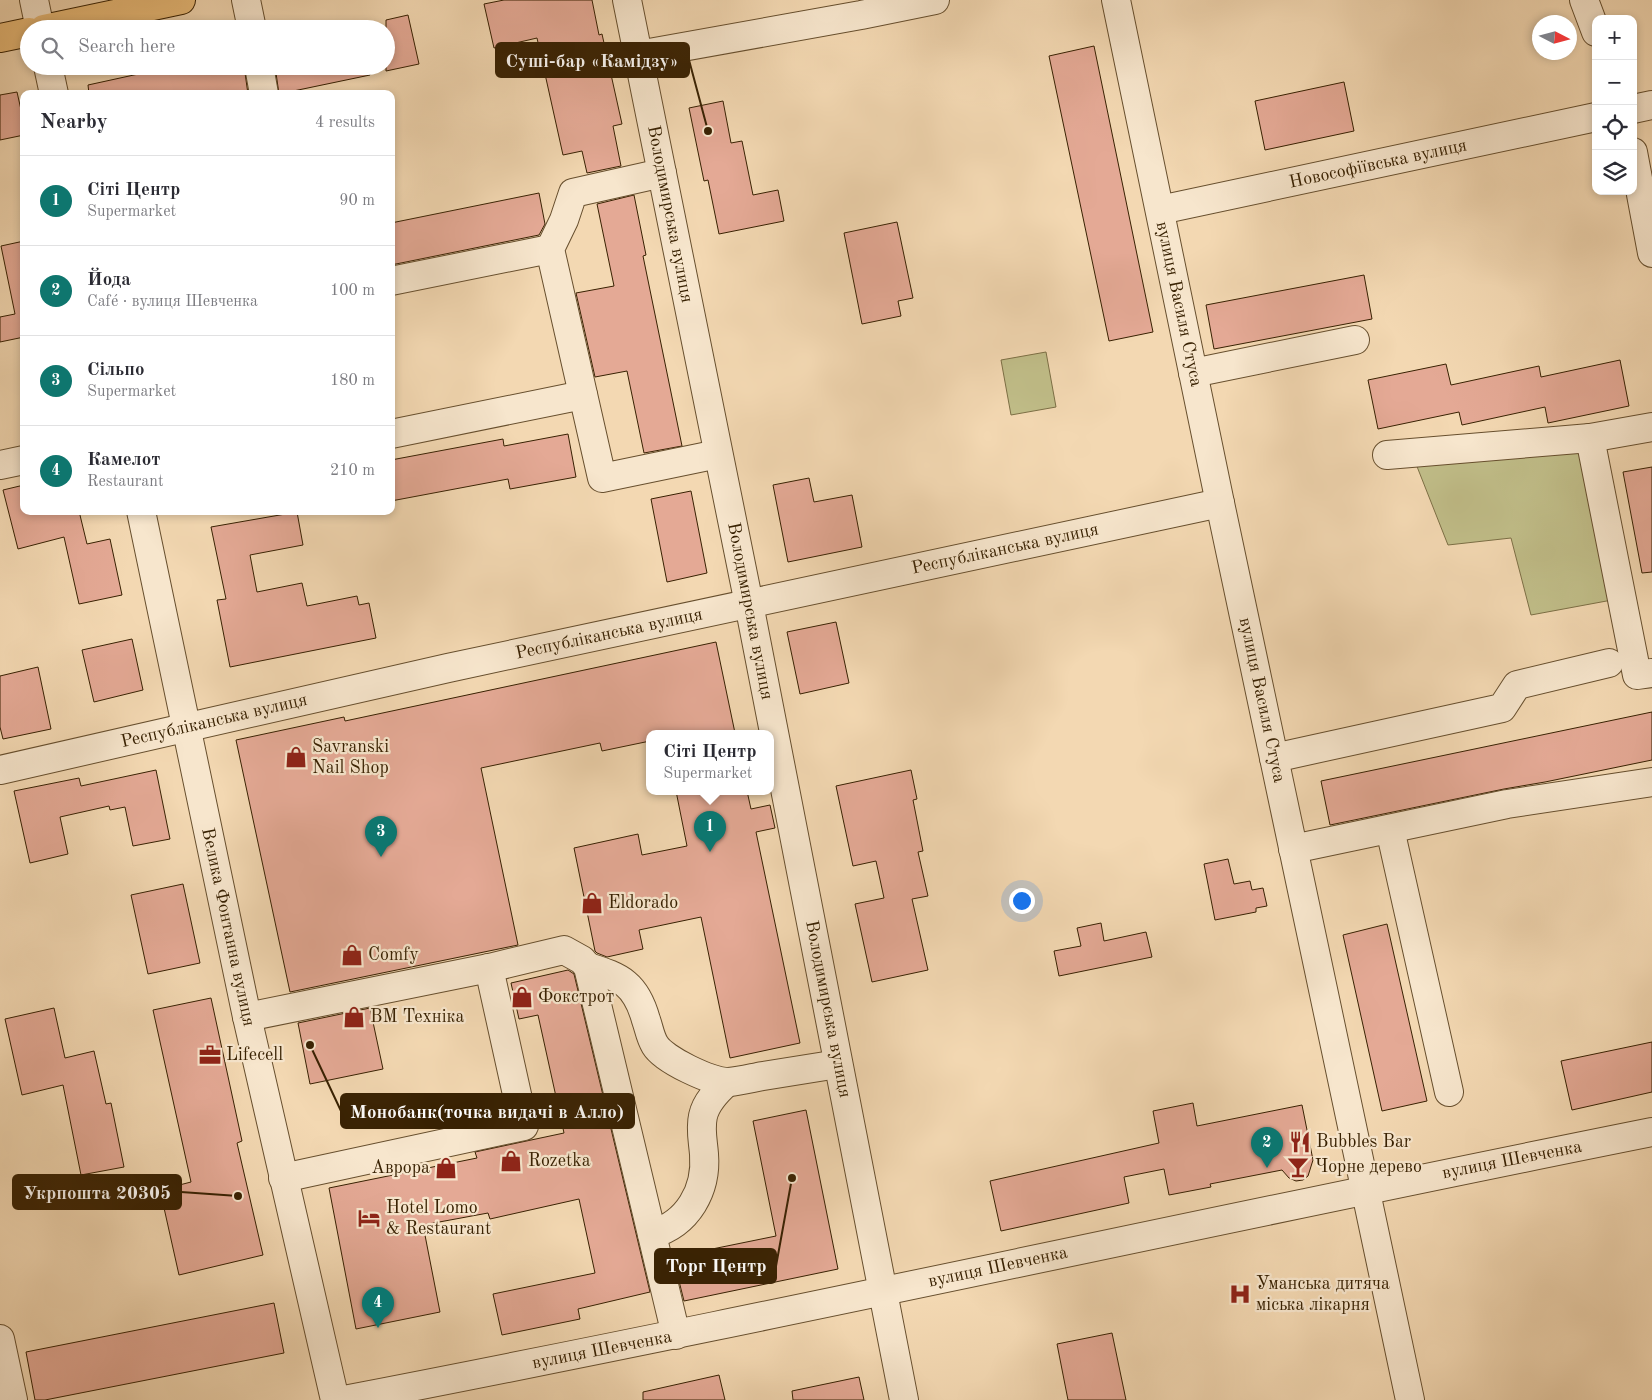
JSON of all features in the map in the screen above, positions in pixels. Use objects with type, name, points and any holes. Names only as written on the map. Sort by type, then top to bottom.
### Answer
[{"type":"main road","points":[[85,20],[181,0]]},
{"type":"main road","points":[[0,38],[20,34]]},
{"type":"street","points":[[34,0],[40,20]]},
{"type":"street","points":[[246,0],[250,20]]},
{"type":"street","name":"Володимирська вулиця","points":[[627,0],[773,730]]},
{"type":"street","points":[[638,55],[875,13],[935,0]]},
{"type":"street","name":"вулиця Василя Стуса","points":[[1116,0],[1220,503],[1410,1400]]},
{"type":"street","points":[[1584,0],[1592,21]]},
{"type":"street","points":[[50,75],[53,90]]},
{"type":"street","points":[[261,75],[263,90]]},
{"type":"street","points":[[1637,108],[1652,105]]},
{"type":"street","name":"Новософіївська вулиця","points":[[1160,210],[1592,118]]},
{"type":"street","points":[[662,173],[573,192],[564,220],[550,248],[602,478],[718,454]]},
{"type":"street","points":[[1637,173],[1652,253]]},
{"type":"street","points":[[395,280],[550,248]]},
{"type":"street","points":[[1193,373],[1355,340]]},
{"type":"street","points":[[395,433],[583,395]]},
{"type":"street","points":[[1388,455],[1590,438],[1652,427]]},
{"type":"street","points":[[1590,438],[1637,675],[1652,673]]},
{"type":"street","points":[[0,465],[20,461]]},
{"type":"street","name":"Республіканська вулиця","points":[[0,770],[448,668],[1220,503]]},
{"type":"street","name":"Велика Фонтанна вулиця","points":[[142,515],[246,1018],[335,1400]]},
{"type":"street","points":[[1274,758],[1502,708],[1517,685],[1609,663]]},
{"type":"street","name":"Володимирська вулиця","points":[[774,733],[904,1400]]},
{"type":"street","points":[[1293,849],[1508,804],[1652,782]]},
{"type":"street","points":[[1390,829],[1449,1092]]},
{"type":"street","points":[[246,1018],[489,968],[564,950],[582,960],[588,967],[676,1335]]},
{"type":"street","points":[[588,967],[611,974],[629,986],[637,996],[645,1014],[651,1037],[663,1054],[688,1068],[727,1082],[838,1064]]},
{"type":"street","points":[[283,1178],[524,1126],[489,968]]},
{"type":"street","points":[[652,1234],[670,1226],[683,1217],[697,1198],[704,1171],[701,1132],[704,1112],[716,1092],[727,1082]]},
{"type":"street","name":"вулиця Шевченка","points":[[344,1400],[676,1335],[1365,1189],[1652,1132]]},
{"type":"street","points":[[0,1339],[12,1400]]},
{"type":"shaded area","points":[[1046,352],[1056,407],[1011,415],[1001,360]]},
{"type":"shaded area","points":[[1584,448],[1612,600],[1531,615],[1511,538],[1448,545],[1416,464]]},
{"type":"building","points":[[504,0],[592,0],[599,35],[602,34],[622,124],[613,126],[621,166],[587,173],[582,151],[563,155],[537,38],[494,48],[484,4]]},
{"type":"building","points":[[408,15],[419,64],[395,69],[395,20],[386,20]]},
{"type":"building","points":[[1094,46],[1153,332],[1109,341],[1049,56]]},
{"type":"building","points":[[134,75],[245,75],[247,90],[89,90],[88,85]]},
{"type":"building","points":[[276,75],[370,75],[298,90],[278,90]]},
{"type":"building","points":[[1344,82],[1354,131],[1265,150],[1255,101]]},
{"type":"building","points":[[17,92],[20,105],[20,136],[0,140],[0,95]]},
{"type":"building","points":[[723,101],[731,143],[742,141],[753,195],[778,190],[784,221],[719,234],[708,180],[704,181],[689,108]]},
{"type":"building","points":[[539,193],[545,224],[539,235],[395,264],[395,222]]},
{"type":"building","points":[[634,195],[646,255],[643,256],[682,446],[644,453],[627,371],[595,377],[576,293],[614,286],[597,204]]},
{"type":"building","points":[[897,222],[913,298],[898,301],[901,316],[862,324],[844,233]]},
{"type":"building","points":[[20,242],[20,338],[0,342],[0,317],[15,314],[1,246]]},
{"type":"building","points":[[1364,275],[1372,319],[1214,349],[1206,305]]},
{"type":"building","points":[[1620,360],[1629,406],[1548,423],[1545,407],[1462,425],[1459,412],[1378,429],[1368,380],[1446,364],[1451,385],[1539,366],[1541,377]]},
{"type":"building","points":[[568,434],[576,477],[510,489],[508,479],[395,500],[395,459],[503,439],[504,446]]},
{"type":"building","points":[[1652,467],[1652,572],[1642,573],[1623,472]]},
{"type":"building","points":[[809,478],[814,502],[852,495],[862,547],[788,562],[773,485]]},
{"type":"building","points":[[20,486],[20,515],[80,515],[87,544],[110,539],[122,595],[79,604],[64,537],[18,549],[3,490]]},
{"type":"building","points":[[691,491],[707,573],[667,582],[651,499]]},
{"type":"building","points":[[280,515],[298,515],[303,545],[250,555],[257,592],[302,583],[307,606],[357,596],[359,605],[369,603],[376,638],[230,667],[217,600],[226,599],[211,527]]},
{"type":"building","points":[[836,622],[849,683],[800,694],[787,632]]},
{"type":"building","points":[[132,639],[143,690],[94,702],[82,650]]},
{"type":"building","points":[[716,642],[734,730],[646,730],[646,742],[602,751],[600,743],[481,768],[518,945],[290,992],[236,740],[344,717],[345,721]]},
{"type":"building","points":[[38,667],[51,729],[3,739],[0,727],[0,676]]},
{"type":"building","points":[[1652,712],[1652,760],[1330,825],[1321,781]]},
{"type":"building","points":[[156,770],[170,839],[133,846],[125,807],[110,810],[109,806],[60,817],[68,854],[30,863],[14,791],[79,778],[81,786]]},
{"type":"building","points":[[911,770],[917,799],[913,800],[923,851],[918,852],[928,896],[912,899],[928,970],[872,982],[855,904],[884,898],[876,861],[853,866],[836,786]]},
{"type":"building","points":[[677,795],[748,795],[751,809],[770,805],[775,828],[756,832],[800,1043],[730,1058],[701,917],[639,930],[643,949],[607,957],[595,951],[574,848],[638,834],[642,855],[687,846]]},
{"type":"building","points":[[1228,859],[1234,884],[1250,881],[1252,890],[1263,888],[1267,906],[1256,908],[1256,912],[1215,920],[1204,864]]},
{"type":"building","points":[[183,884],[200,963],[148,974],[131,895]]},
{"type":"building","points":[[1101,923],[1104,941],[1146,932],[1152,957],[1059,976],[1054,951],[1081,946],[1077,928]]},
{"type":"building","points":[[1387,924],[1427,1101],[1382,1111],[1343,935]]},
{"type":"building","points":[[568,970],[574,974],[650,1292],[578,1309],[580,1319],[502,1335],[493,1294],[595,1273],[579,1199],[490,1219],[488,1213],[423,1225],[440,1312],[356,1329],[329,1188],[477,1158],[475,1152],[564,1133],[538,1015],[519,1019],[511,983]]},
{"type":"building","points":[[211,998],[242,1141],[237,1143],[263,1255],[179,1275],[160,1190],[191,1182],[153,1010]]},
{"type":"building","points":[[54,1008],[65,1058],[94,1051],[106,1104],[111,1103],[124,1167],[81,1175],[63,1085],[22,1095],[5,1019]]},
{"type":"building","points":[[370,1008],[383,1069],[310,1084],[298,1023]]},
{"type":"building","points":[[1652,1042],[1652,1092],[1572,1110],[1561,1061]]},
{"type":"building","points":[[1193,1103],[1197,1126],[1302,1105],[1313,1160],[1308,1176],[1303,1180],[1296,1181],[1289,1178],[1282,1170],[1210,1184],[1211,1187],[1169,1195],[1164,1169],[1124,1177],[1129,1203],[1001,1231],[990,1181],[1159,1143],[1153,1111]]},
{"type":"building","points":[[806,1110],[838,1269],[684,1301],[673,1257],[776,1236],[753,1121]]},
{"type":"building","points":[[274,1303],[284,1353],[45,1400],[35,1400],[26,1352]]},
{"type":"building","points":[[1112,1333],[1126,1400],[1068,1400],[1057,1344]]},
{"type":"building","points":[[719,1375],[725,1400],[643,1400],[643,1392]]},
{"type":"building","points":[[859,1377],[864,1400],[793,1400],[792,1391]]},
{"type":"place","name":"Суші-бар «Камідзу»","points":[[708,131]]},
{"type":"place","name":"Savranski Nail Shop","points":[[296,757]]},
{"type":"place","name":"Сіті Центр","points":[[710,852]]},
{"type":"place","name":"Сільпо","points":[[381,857]]},
{"type":"place","name":"Eldorado","points":[[592,903]]},
{"type":"place","name":"Comfy","points":[[352,955]]},
{"type":"place","name":"Фокстрот","points":[[522,997]]},
{"type":"place","name":"ВМ Техніка","points":[[354,1017]]},
{"type":"place","name":"Монобанк(точка видачі в Алло)","points":[[310,1045]]},
{"type":"place","name":"Lifecell","points":[[210,1055]]},
{"type":"place","name":"Bubbles Bar","points":[[1300,1142]]},
{"type":"place","name":"Rozetka","points":[[511,1161]]},
{"type":"place","name":"Чорне дерево","points":[[1298,1167]]},
{"type":"place","name":"Аврора","points":[[446,1168]]},
{"type":"place","name":"Йода","points":[[1267,1168]]},
{"type":"place","name":"Торг Центр","points":[[792,1178]]},
{"type":"place","name":"Укрпошта 20305","points":[[238,1196]]},
{"type":"place","name":"Hotel Lomo & Restaurant","points":[[369,1218]]},
{"type":"place","name":"Уманська дитяча міська лікарня","points":[[1240,1294]]},
{"type":"place","name":"Камелот","points":[[378,1328]]}]
